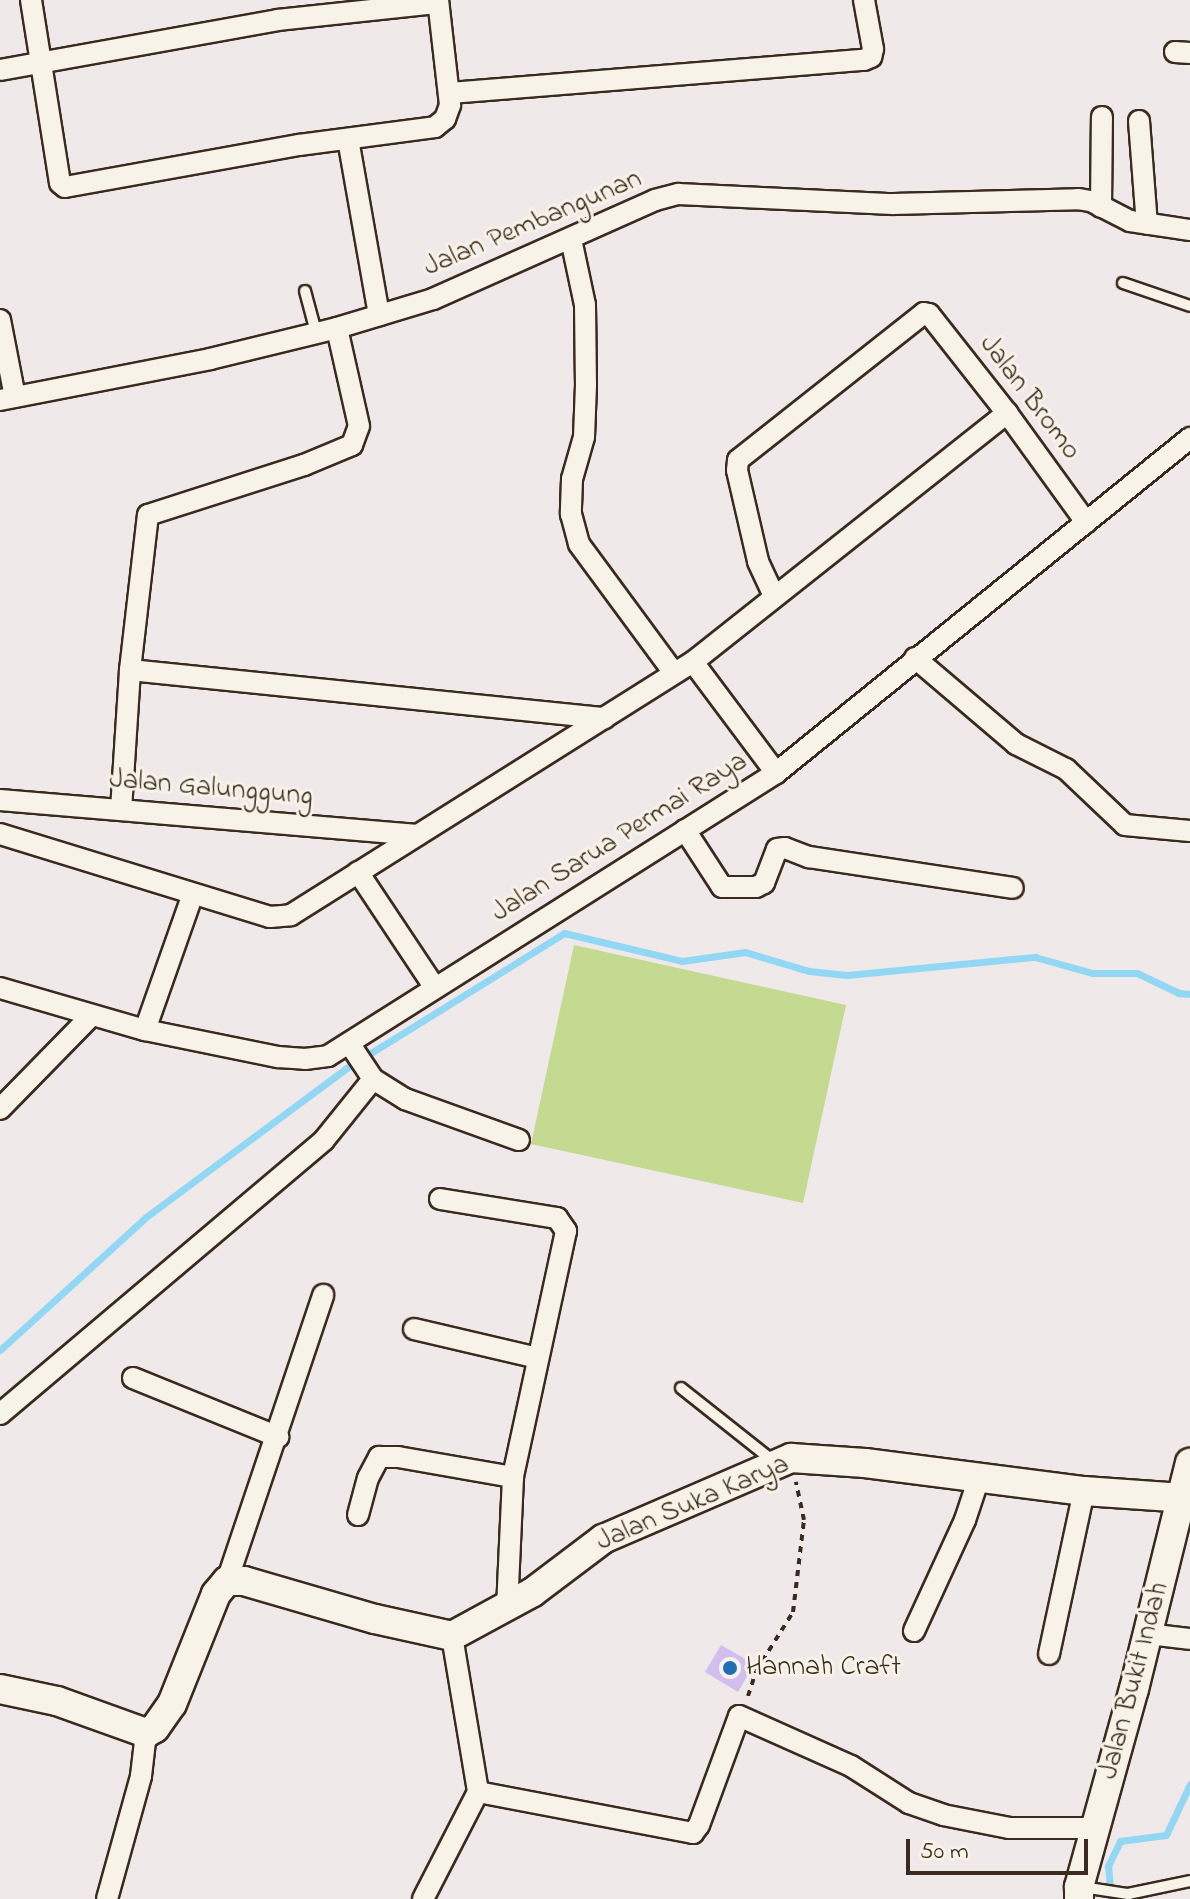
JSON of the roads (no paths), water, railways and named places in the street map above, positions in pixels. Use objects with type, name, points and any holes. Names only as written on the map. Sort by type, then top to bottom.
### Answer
[{"type":"street","points":[[0,70],[42,62],[278,20],[438,2],[450,93],[445,119],[435,127],[65,187],[60,183],[42,62],[31,0]]},
{"type":"street","points":[[450,93],[864,60],[871,57],[873,49],[864,0]]},
{"type":"street","points":[[1101,207],[1102,117]]},
{"type":"street","points":[[1139,121],[1147,224]]},
{"type":"street","points":[[348,139],[379,315]]},
{"type":"street","name":"Jalan Pembangunan","points":[[8,398],[210,359],[433,299],[655,200],[678,194],[893,204],[1078,199],[1117,216],[1190,230]]},
{"type":"street","points":[[571,239],[585,305],[586,385],[584,437],[572,479],[571,514],[579,544],[674,673]]},
{"type":"street","name":"Jalan Bromo","points":[[774,596],[758,561],[737,470],[738,460],[924,313],[929,314],[1007,413],[1086,522]]},
{"type":"street","points":[[0,320],[8,398]]},
{"type":"street","points":[[121,810],[130,670],[148,515],[304,465],[352,445],[359,426],[327,330]]},
{"type":"street","points":[[0,834],[193,894],[280,918],[291,915],[693,662],[1007,413]]},
{"type":"street","name":"Jalan Sarua Permai Raya","points":[[0,988],[145,1030],[305,1059],[328,1056],[360,1060],[435,988],[776,773],[1190,438]]},
{"type":"street","points":[[915,658],[1016,744],[1066,769],[1125,825],[1190,831]]},
{"type":"street","points":[[693,662],[776,773]]},
{"type":"street","points":[[130,670],[605,718]]},
{"type":"street","name":"Jalan Galunggung","points":[[0,800],[418,835]]},
{"type":"street","points":[[685,830],[718,882],[728,888],[756,887],[764,883],[777,849],[785,848],[809,857],[1013,888]]},
{"type":"street","points":[[358,872],[435,988]]},
{"type":"street","points":[[145,1030],[193,894]]},
{"type":"street","points":[[0,1109],[91,1016]]},
{"type":"street","points":[[0,1414],[324,1140],[360,1060],[405,1099],[519,1140]]},
{"type":"street","points":[[440,1199],[557,1218],[566,1231],[513,1477],[507,1608]]},
{"type":"street","points":[[0,1689],[57,1701],[146,1733],[155,1728],[172,1704],[216,1594],[227,1581],[278,1437],[323,1295]]},
{"type":"street","points":[[414,1329],[538,1358]]},
{"type":"street","points":[[133,1378],[278,1437]]},
{"type":"street","points":[[358,1515],[368,1478],[379,1457],[398,1457],[513,1477]]},
{"type":"street","name":"Jalan Suka Karya","points":[[452,1636],[507,1608],[561,1573],[603,1539],[784,1462],[1183,1498]]},
{"type":"street","name":"Jalan Bukit Indah","points":[[1086,1892],[1095,1828],[1148,1634],[1182,1537],[1183,1498],[1190,1463]]},
{"type":"street","points":[[914,1631],[965,1520],[979,1478]]},
{"type":"street","points":[[1049,1654],[1084,1491]]},
{"type":"street","points":[[227,1581],[244,1581],[375,1619],[452,1636],[478,1792],[423,1899]]},
{"type":"street","points":[[1148,1634],[1190,1639]]},
{"type":"street","points":[[478,1792],[693,1833],[739,1716],[851,1766],[909,1803],[943,1815],[1009,1828],[1095,1828]]},
{"type":"street","points":[[107,1899],[141,1776],[146,1733]]},
{"type":"lane","points":[[1123,283],[1190,306]]},
{"type":"lane","points":[[305,291],[327,330]]},
{"type":"lane","points":[[681,1388],[784,1462]]},
{"type":"lane","points":[[1086,1892],[1128,1894],[1190,1881]]},
{"type":"waterway","points":[[0,1350],[146,1217],[345,1069],[564,933],[682,961],[745,952],[809,971],[847,975],[1035,957],[1092,973],[1137,973],[1179,993],[1190,994]]},
{"type":"waterway","points":[[1111,1899],[1108,1866],[1120,1841],[1166,1835],[1190,1784]]},
{"type":"place","name":"Hannah Craft","points":[[730,1668]]}]
